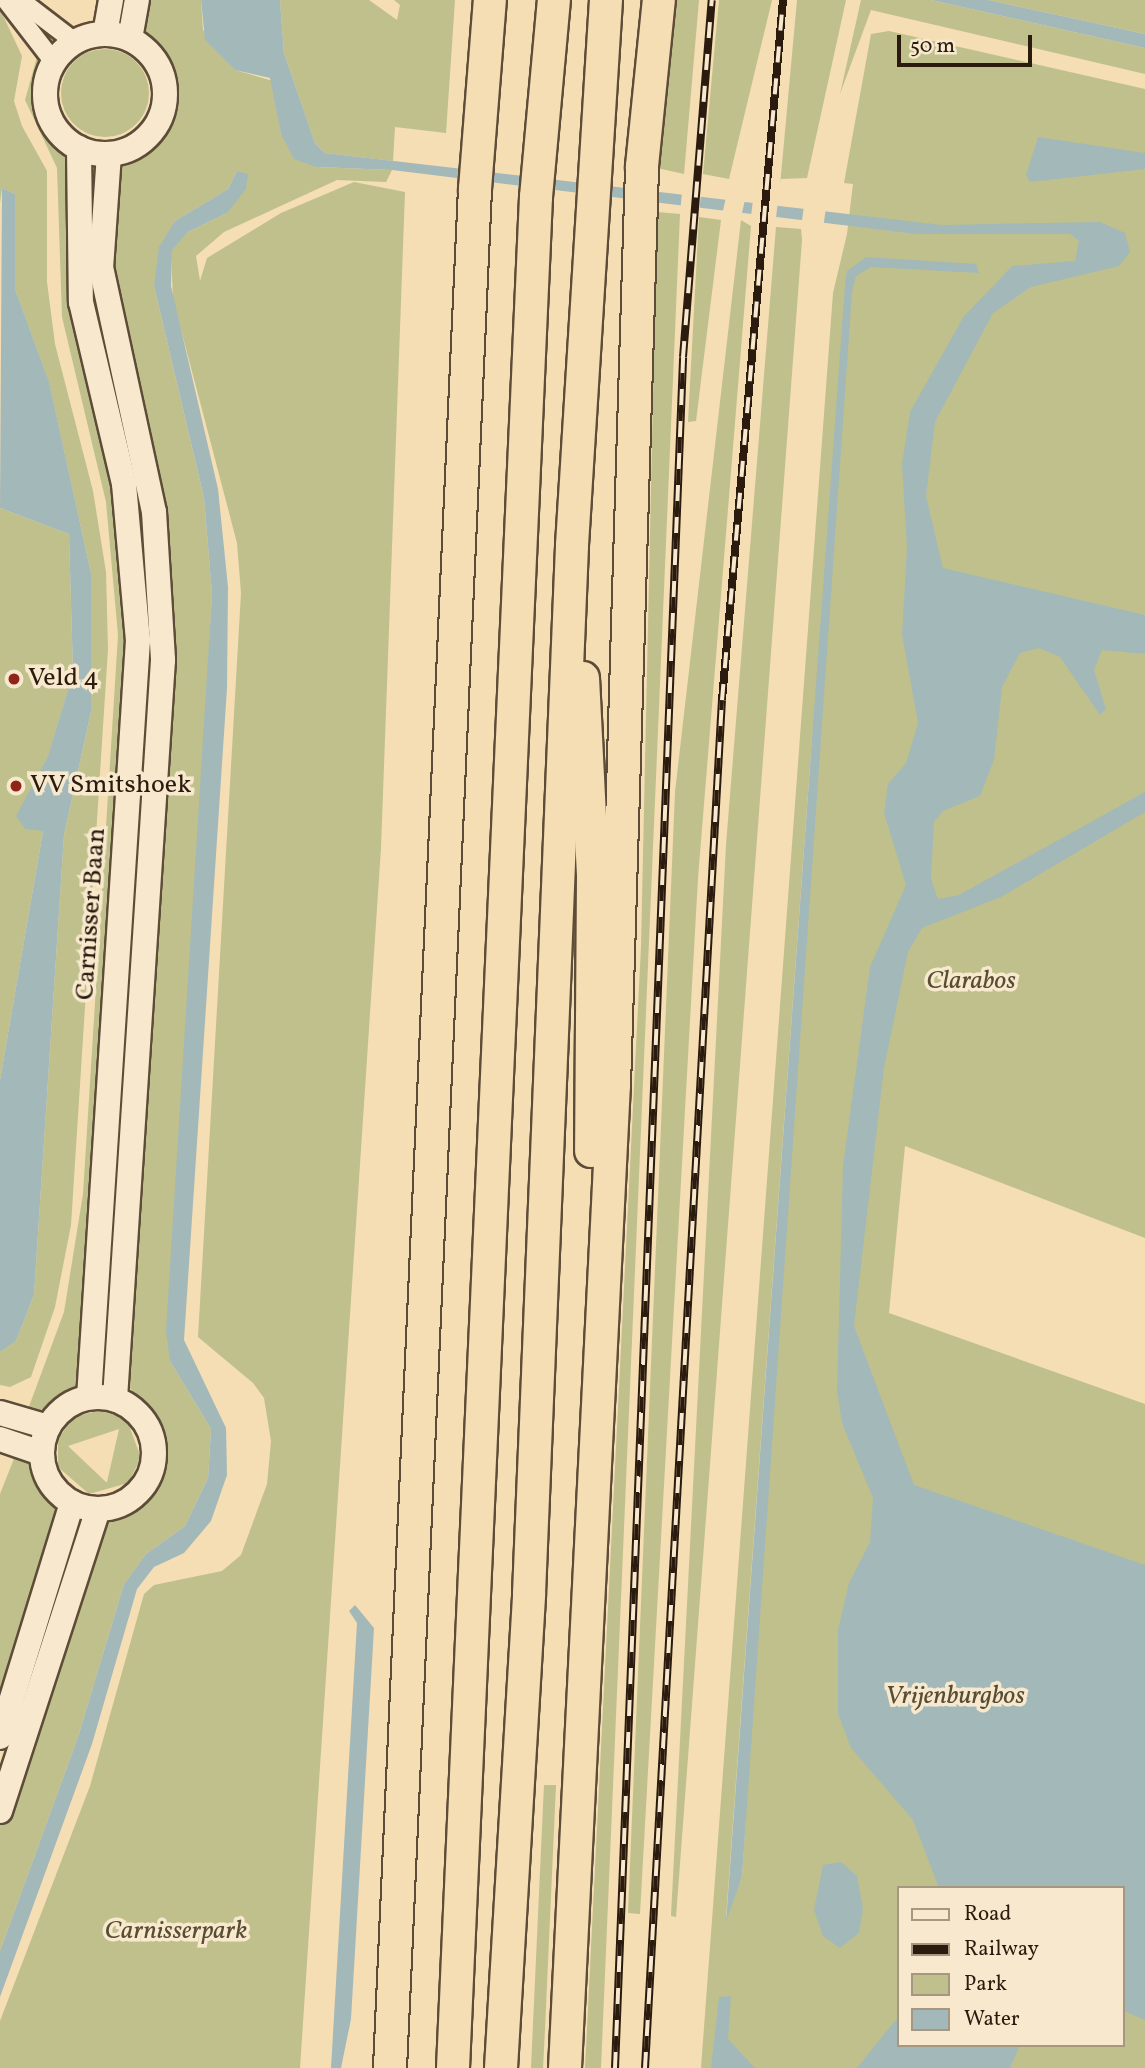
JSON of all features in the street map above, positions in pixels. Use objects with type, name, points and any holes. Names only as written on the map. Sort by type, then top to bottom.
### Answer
[{"type":"highway","points":[[390,2068],[475,189],[490,0]]},
{"type":"highway","points":[[453,2068],[538,155],[554,0]]},
{"type":"highway","points":[[501,2068],[529,1594],[572,544],[590,203],[606,0]]},
{"type":"highway","points":[[565,2068],[597,1361],[614,1085],[642,166],[659,0]]},
{"type":"highway","points":[[572,544],[590,752],[597,1361]]},
{"type":"main road","points":[[105,34],[111,0]]},
{"type":"main road","points":[[130,39],[137,0]]},
{"type":"main road","points":[[105,34],[130,39],[161,72],[163,109],[144,140],[109,153],[79,148],[60,132],[48,110],[46,86],[54,62],[75,42],[105,34]]},
{"type":"main road","name":"Carnisser Baan","points":[[79,148],[81,302],[124,484],[138,640],[89,1397]]},
{"type":"main road","name":"Carnisser Baan","points":[[109,153],[101,267],[154,512],[163,648],[115,1399]]},
{"type":"main road","points":[[89,1397],[115,1399],[139,1415],[155,1454],[137,1494],[98,1510],[72,1503],[50,1482],[41,1453],[48,1427],[65,1407],[89,1397]]},
{"type":"main road","points":[[0,1413],[48,1427]]},
{"type":"main road","points":[[0,1439],[41,1453]]},
{"type":"main road","points":[[0,1737],[72,1503]]},
{"type":"main road","points":[[0,1811],[98,1510]]},
{"type":"street","points":[[6,0],[54,62]]},
{"type":"street","points":[[20,0],[75,42]]},
{"type":"green space","name":"Carnisserpark","points":[[144,0],[201,0],[203,30],[235,70],[273,81],[281,134],[316,167],[392,170],[386,182],[337,180],[224,232],[196,256],[200,281],[207,258],[281,213],[354,182],[405,192],[381,848],[300,2068],[0,2068],[0,2021],[90,1786],[144,1594],[154,1585],[222,1571],[241,1555],[267,1484],[271,1441],[264,1398],[253,1383],[198,1337],[241,593],[237,543],[173,299],[171,250],[188,232],[227,213],[237,171],[228,189],[175,221],[154,286],[204,498],[212,594],[170,1361],[211,1429],[208,1478],[185,1526],[146,1554],[124,1584],[78,1737],[0,1951],[0,1824],[103,1525],[147,1501],[165,1475],[168,1452],[163,1425],[129,1387],[124,1365],[170,640],[113,303],[110,180],[122,160],[156,143],[176,108],[170,66],[145,37]]},
{"type":"green space","points":[[280,0],[369,0],[397,20],[400,5],[394,0],[455,0],[446,133],[395,127],[393,161],[325,153],[315,143],[284,53]]},
{"type":"green space","points":[[677,0],[699,0],[684,174],[657,168]]},
{"type":"green space","points":[[719,0],[772,0],[729,179],[703,174]]},
{"type":"green space","points":[[797,0],[846,0],[807,178],[781,179],[780,186]]},
{"type":"green space","points":[[861,0],[931,0],[1145,48],[1145,74],[871,10],[840,94]]},
{"type":"green space","points":[[988,0],[1145,0],[1145,34]]},
{"type":"green space","points":[[0,9],[22,56],[14,101],[22,126],[47,171],[47,282],[55,344],[93,491],[106,572],[108,649],[71,1225],[55,1307],[31,1377],[10,1387],[0,1385],[0,1352],[16,1341],[34,1295],[64,835],[91,712],[91,573],[49,383],[15,289],[15,194],[2,188],[0,203]]},
{"type":"green space","points":[[889,31],[1145,89],[1145,1238],[905,1146],[889,1313],[1145,1404],[1145,2068],[701,2068],[833,293],[847,234],[853,184],[844,183],[871,34]],"holes":[[[813,725],[742,1877],[726,1919]]]},
{"type":"green space","points":[[105,49],[130,56],[142,68],[149,93],[142,118],[130,130],[105,137],[80,130],[68,118],[61,93],[68,68],[80,56]]},
{"type":"green space","points":[[38,53],[40,110],[69,152],[131,580],[80,1384],[38,1412],[27,1412],[64,1312],[83,1194],[118,635],[106,502],[62,317],[57,168],[25,100]]},
{"type":"green space","points":[[657,212],[680,214],[601,2068],[585,2068],[641,947]]},
{"type":"green space","points":[[699,217],[721,220],[696,421],[688,422]]},
{"type":"green space","points":[[741,220],[751,226],[698,878],[640,1914],[628,1913],[675,792]]},
{"type":"green space","points":[[776,227],[801,229],[802,240],[676,1917],[671,1916],[726,845]]},
{"type":"green space","name":"VV Smitshoek","points":[[0,508],[69,534],[73,673],[48,757],[17,816],[43,831],[0,1080]]},
{"type":"green space","points":[[101,1410],[127,1420],[141,1458],[128,1483],[89,1494],[58,1467],[58,1439],[74,1417]],"holes":[[[119,1429],[107,1482],[68,1446]]]},
{"type":"green space","points":[[17,1451],[35,1467],[53,1499],[57,1521],[0,1713],[0,1494]]},
{"type":"green space","points":[[544,1785],[556,1785],[545,2029],[543,2068],[531,2068]]},
{"type":"water","points":[[201,0],[280,0],[284,53],[315,143],[325,153],[942,225],[1100,222],[1125,233],[1130,252],[1119,266],[1031,287],[993,313],[935,422],[926,496],[943,568],[1145,615],[1145,654],[1102,650],[1094,670],[1106,709],[1100,715],[1060,657],[1039,648],[1020,653],[1002,687],[994,760],[980,796],[943,811],[934,822],[931,879],[938,899],[959,895],[1145,792],[1145,812],[1001,897],[922,928],[908,952],[884,1068],[854,1326],[914,1485],[1145,1565],[1145,2020],[1124,2011],[1124,1886],[938,1886],[913,1820],[851,1748],[838,1714],[838,1630],[849,1583],[870,1542],[873,1498],[842,1423],[837,1391],[843,1166],[870,967],[906,885],[884,813],[888,784],[906,763],[918,723],[902,634],[907,548],[902,464],[910,412],[964,316],[1012,266],[1075,261],[1079,241],[1070,234],[916,234],[392,170],[316,167],[294,159],[281,134],[270,78],[235,70],[205,40]]},
{"type":"water","points":[[931,0],[988,0],[1145,34],[1145,48]]},
{"type":"water","points":[[1038,137],[1145,153],[1145,169],[1030,182],[1026,175]]},
{"type":"water","points":[[237,171],[248,174],[246,189],[227,213],[188,232],[172,250],[171,286],[218,489],[228,587],[227,688],[184,1340],[226,1428],[227,1475],[211,1521],[184,1553],[154,1567],[137,1589],[92,1744],[0,1997],[0,1951],[78,1737],[124,1584],[146,1554],[185,1526],[208,1478],[211,1429],[170,1361],[166,1331],[212,594],[204,498],[154,286],[159,247],[175,221],[228,189]]},
{"type":"water","points":[[2,188],[15,194],[15,289],[49,382],[91,573],[91,712],[64,835],[34,1295],[16,1341],[0,1352],[0,1080],[43,831],[25,829],[16,816],[48,756],[73,673],[69,534],[0,508]]},
{"type":"water","points":[[866,257],[976,264],[979,273],[871,267],[856,276],[852,292],[742,1877],[726,1922],[845,285],[847,271]]},
{"type":"water","points":[[355,1605],[374,1628],[351,2019],[341,2068],[331,2068],[357,1623],[349,1611]]},
{"type":"water","points":[[841,1862],[857,1876],[863,1909],[859,1933],[840,1948],[823,1936],[814,1910],[823,1865]]},
{"type":"water","points":[[731,1996],[728,2039],[755,2068],[711,2068],[719,1997]]},
{"type":"water","points":[[897,2018],[897,2047],[1019,2047],[1010,2068],[857,2068]]},
{"type":"pier","points":[[682,193],[701,195],[699,212],[680,210]]},
{"type":"pier","points":[[726,197],[745,200],[741,217],[722,215]]},
{"type":"pier","points":[[753,200],[778,203],[776,221],[751,218]]},
{"type":"pier","points":[[804,206],[826,209],[823,227],[801,224]]},
{"type":"railway","points":[[615,2068],[683,357],[712,0]]},
{"type":"railway","points":[[645,2068],[722,700],[783,0]]},
{"type":"place","name":"Veld 4","points":[[14,679]]},
{"type":"place","name":"VV Smitshoek","points":[[16,786]]},
{"type":"park label","name":"Clarabos","points":[[971,982]]},
{"type":"park label","name":"Vrijenburgbos","points":[[955,1697]]}]
